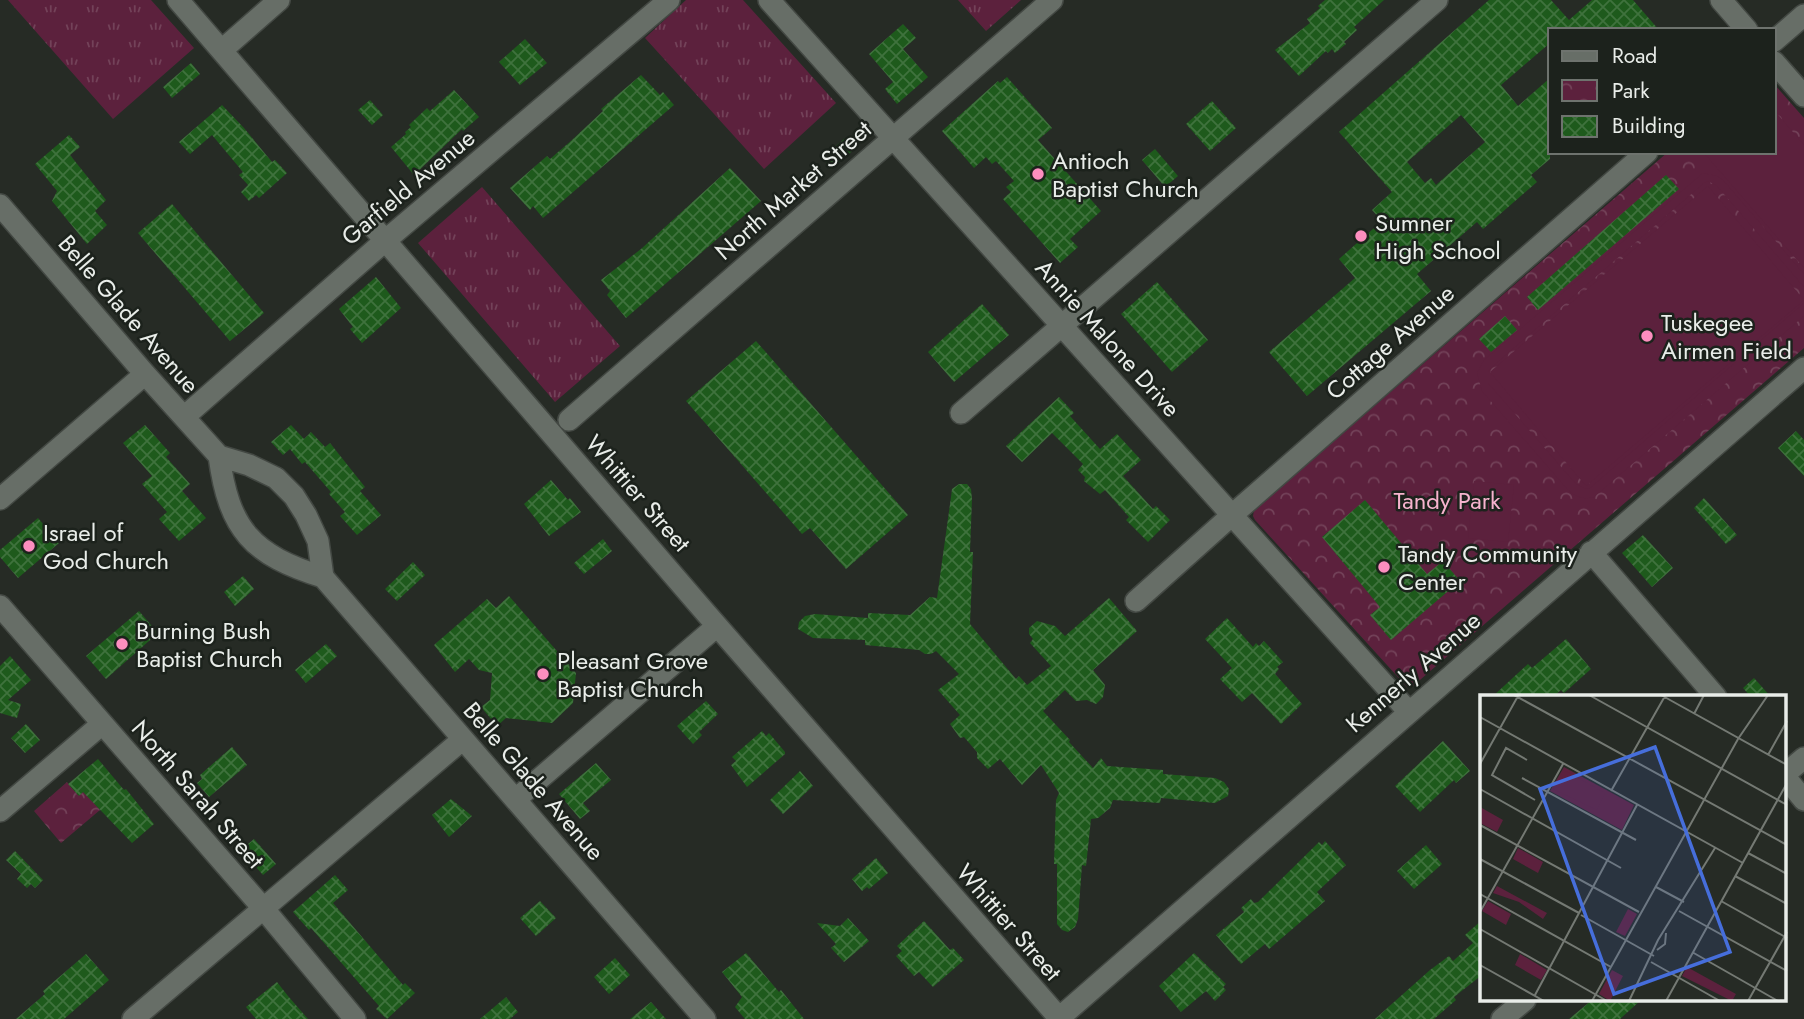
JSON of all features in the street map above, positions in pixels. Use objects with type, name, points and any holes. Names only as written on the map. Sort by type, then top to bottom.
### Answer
[{"type":"street","name":"Whittier Street","points":[[178,0],[1059,1019]]},
{"type":"street","points":[[222,50],[279,0]]},
{"type":"street","name":"Garfield Avenue","points":[[184,417],[386,240],[669,0]]},
{"type":"street","name":"Annie Malone Drive","points":[[769,0],[895,137],[1408,711]]},
{"type":"street","name":"North Market Street","points":[[569,420],[1052,0]]},
{"type":"street","points":[[961,413],[1437,0]]},
{"type":"street","points":[[1721,0],[1745,28]]},
{"type":"street","points":[[1776,39],[1804,15]]},
{"type":"street","points":[[1776,64],[1804,96]]},
{"type":"street","name":"Cottage Avenue","points":[[1136,601],[1645,154]]},
{"type":"street","name":"Belle Glade Avenue","points":[[0,205],[219,456]]},
{"type":"street","name":"Kennerly Avenue","points":[[1059,1019],[1408,711],[1804,368]]},
{"type":"street","points":[[0,499],[145,374]]},
{"type":"street","points":[[219,456],[249,465],[276,478],[294,496],[306,514],[318,541],[323,577],[289,566],[247,537],[233,516],[223,487],[219,456]]},
{"type":"street","points":[[1591,552],[1714,695]]},
{"type":"street","name":"Belle Glade Avenue","points":[[323,577],[705,1019]]},
{"type":"street","name":"North Sarah Street","points":[[0,606],[355,1019]]},
{"type":"street","points":[[516,799],[717,626]]},
{"type":"street","points":[[0,811],[102,724]]},
{"type":"street","points":[[133,1019],[463,740]]},
{"type":"street","points":[[1786,775],[1804,758]]},
{"type":"street","points":[[1786,777],[1804,800]]},
{"type":"street","points":[[1503,1019],[1523,1002]]},
{"type":"green space","points":[[8,0],[151,0],[194,48],[113,119]]},
{"type":"green space","points":[[686,0],[743,0],[836,103],[764,169],[645,38]]},
{"type":"green space","points":[[958,0],[1021,0],[986,31]]},
{"type":"green space","name":"Tandy Park","points":[[1776,86],[1804,118],[1804,348],[1413,686],[1407,687],[1255,520],[1254,510],[1666,154],[1776,154]]},
{"type":"green space","points":[[1776,112],[1804,145],[1804,268],[1705,154],[1776,154]]},
{"type":"green space","points":[[1703,173],[1723,180],[1804,274],[1804,287],[1717,186],[1708,181],[1492,367],[1488,372],[1488,383],[1576,484],[1586,489],[1804,303],[1804,316],[1594,497],[1577,496],[1568,490],[1482,391],[1477,373],[1484,360]]},
{"type":"green space","name":"Tuskegee Airmen Field","points":[[1708,186],[1804,300],[1586,486],[1490,372]]},
{"type":"green space","points":[[482,187],[620,346],[555,402],[418,243]]},
{"type":"green space","points":[[1474,481],[1514,485],[1508,542],[1468,538]]},
{"type":"green space","points":[[67,782],[78,795],[84,791],[100,810],[61,843],[34,811]]},
{"type":"building","points":[[1325,0],[1384,0],[1354,27],[1357,30],[1344,42],[1346,44],[1335,53],[1332,49],[1328,53],[1326,51],[1299,76],[1275,50],[1310,23],[1307,19]]},
{"type":"building","points":[[1489,0],[1551,0],[1569,20],[1592,0],[1633,0],[1657,28],[1548,28],[1548,45],[1501,85],[1518,106],[1548,80],[1550,159],[1531,175],[1537,182],[1483,229],[1477,222],[1417,274],[1431,291],[1307,396],[1269,352],[1355,278],[1339,259],[1382,221],[1372,210],[1392,192],[1339,132]],"holes":[[[1461,115],[1485,142],[1436,185],[1431,178],[1425,183],[1407,162]]]},
{"type":"building","points":[[903,24],[916,38],[903,49],[928,77],[897,104],[885,89],[893,82],[869,54]]},
{"type":"building","points":[[525,39],[547,63],[520,85],[499,62]]},
{"type":"building","points":[[191,63],[200,74],[172,98],[163,87]]},
{"type":"building","points":[[641,75],[660,95],[663,92],[674,105],[543,218],[533,206],[530,210],[510,188],[547,156],[550,159],[603,111],[601,109]]},
{"type":"building","name":"Antioch Baptist Church","points":[[1007,77],[1052,128],[1038,140],[1101,211],[1070,239],[1078,247],[1060,263],[1003,199],[1011,192],[1006,187],[1014,181],[996,161],[992,164],[986,157],[974,168],[942,131],[998,81],[1000,83]]},
{"type":"building","points":[[454,90],[479,117],[463,131],[462,129],[414,175],[391,147],[406,134],[411,127],[409,125],[427,108],[430,111]]},
{"type":"building","points":[[370,100],[383,115],[372,125],[358,110]]},
{"type":"building","points":[[1212,101],[1236,128],[1210,151],[1186,124]]},
{"type":"building","points":[[222,105],[272,162],[275,160],[287,173],[259,198],[256,195],[249,201],[241,192],[248,185],[239,175],[243,172],[212,135],[190,154],[179,142]]},
{"type":"building","points":[[69,135],[80,147],[70,155],[106,200],[95,211],[107,225],[87,244],[52,201],[57,191],[35,164]]},
{"type":"building","points":[[848,136],[857,147],[831,169],[822,157]]},
{"type":"building","points":[[1155,149],[1178,176],[1165,187],[1142,160]]},
{"type":"building","points":[[730,168],[761,201],[626,318],[607,295],[610,291],[601,280],[641,249]]},
{"type":"building","points":[[1666,175],[1679,189],[1538,310],[1527,297]]},
{"type":"building","points":[[172,204],[264,313],[230,341],[138,233]]},
{"type":"building","points":[[376,277],[401,308],[362,343],[339,309]]},
{"type":"building","points":[[1157,282],[1208,340],[1172,372],[1121,314]]},
{"type":"building","points":[[982,304],[1009,335],[954,382],[928,352]]},
{"type":"building","points":[[1505,316],[1517,330],[1491,352],[1479,339]]},
{"type":"building","points":[[756,341],[908,515],[846,569],[810,528],[802,534],[686,401]]},
{"type":"building","points":[[1059,397],[1074,413],[1070,416],[1100,449],[1117,434],[1141,460],[1123,476],[1153,509],[1156,506],[1170,520],[1148,542],[1126,520],[1129,517],[1105,490],[1100,494],[1084,481],[1085,477],[1078,470],[1083,464],[1052,433],[1022,462],[1006,446]]},
{"type":"building","points":[[145,425],[170,453],[166,457],[190,484],[182,491],[206,518],[179,541],[159,519],[167,512],[142,484],[152,476],[123,443]]},
{"type":"building","points":[[291,425],[304,439],[311,432],[325,447],[330,443],[365,487],[360,491],[381,515],[357,535],[340,516],[345,512],[329,494],[331,492],[305,462],[302,464],[290,449],[283,455],[271,442]]},
{"type":"building","points":[[1796,431],[1804,440],[1804,476],[1778,448]]},
{"type":"building","points":[[551,480],[581,512],[549,536],[524,504]]},
{"type":"building","points":[[959,484],[967,484],[971,489],[972,499],[970,624],[1016,679],[1019,676],[1027,685],[1051,666],[1030,643],[1033,639],[1029,628],[1037,621],[1055,626],[1065,636],[1109,598],[1137,631],[1093,670],[1105,685],[1103,697],[1096,704],[1087,700],[1076,701],[1065,690],[1043,711],[1069,742],[1093,768],[1101,758],[1107,766],[1163,770],[1163,774],[1215,778],[1224,782],[1229,789],[1228,796],[1215,803],[1161,798],[1160,803],[1113,800],[1110,808],[1098,818],[1091,819],[1086,866],[1082,865],[1078,919],[1075,927],[1068,932],[1057,924],[1057,864],[1054,864],[1056,800],[1059,793],[1041,765],[1022,785],[1000,759],[988,769],[977,758],[977,752],[964,737],[960,738],[950,724],[960,715],[938,690],[959,674],[936,651],[925,654],[919,650],[865,645],[865,640],[813,638],[798,629],[799,622],[805,616],[815,614],[868,618],[868,613],[910,615],[930,597],[937,598],[952,489]]},
{"type":"building","points":[[1704,498],[1737,535],[1726,544],[1694,508]]},
{"type":"building","name":"Tandy Community Center","points":[[1365,500],[1427,574],[1443,561],[1460,581],[1391,640],[1370,615],[1380,607],[1322,537]]},
{"type":"building","name":"Israel of God Church","points":[[38,518],[59,543],[18,578],[0,557],[0,550]]},
{"type":"building","points":[[1643,535],[1673,568],[1652,587],[1622,553]]},
{"type":"building","points":[[603,539],[612,551],[584,574],[574,563]]},
{"type":"building","points":[[413,562],[425,575],[397,601],[385,589]]},
{"type":"building","points":[[243,576],[254,589],[235,606],[224,592]]},
{"type":"building","points":[[509,596],[576,673],[573,703],[552,723],[506,718],[497,726],[481,707],[490,700],[492,673],[479,670],[469,659],[455,672],[434,645],[487,599],[496,608]]},
{"type":"building","name":"Burning Bush Baptist Church","points":[[139,611],[158,633],[106,679],[86,656]]},
{"type":"building","points":[[1227,618],[1253,647],[1264,641],[1283,662],[1277,667],[1279,669],[1275,674],[1302,704],[1281,724],[1252,693],[1242,702],[1220,679],[1232,668],[1205,639]]},
{"type":"building","points":[[1566,639],[1591,669],[1564,693],[1561,690],[1555,695],[1494,695],[1528,664],[1532,668]]},
{"type":"building","points":[[326,644],[337,656],[306,683],[295,670]]},
{"type":"building","points":[[10,656],[31,680],[8,700],[21,704],[17,718],[0,713],[0,666]]},
{"type":"building","points":[[1754,678],[1769,695],[1749,695],[1743,688]]},
{"type":"building","points":[[706,701],[718,714],[699,732],[702,735],[693,744],[677,726]]},
{"type":"building","points":[[26,724],[40,740],[25,753],[11,738]]},
{"type":"building","points":[[762,731],[766,736],[769,733],[785,754],[747,787],[731,765],[736,761],[732,757]]},
{"type":"building","points":[[1443,741],[1470,771],[1456,783],[1454,780],[1420,812],[1395,786]]},
{"type":"building","points":[[232,747],[247,765],[209,797],[197,783],[202,779],[200,775]]},
{"type":"building","points":[[98,759],[154,824],[132,843],[83,792],[79,796],[68,784]]},
{"type":"building","points":[[596,763],[611,780],[583,803],[590,811],[580,819],[559,794]]},
{"type":"building","points":[[800,771],[813,786],[783,814],[770,800]]},
{"type":"building","points":[[451,799],[472,816],[449,837],[432,815]]},
{"type":"building","points":[[254,839],[276,864],[263,875],[241,850]]},
{"type":"building","points":[[1325,841],[1346,865],[1317,892],[1325,901],[1269,949],[1265,944],[1241,964],[1216,935],[1244,912],[1241,908],[1251,899],[1254,903],[1258,902],[1319,842],[1322,845]]},
{"type":"building","points":[[1426,845],[1442,864],[1414,889],[1397,871]]},
{"type":"building","points":[[15,851],[43,880],[35,888],[31,884],[27,888],[17,879],[21,874],[6,860]]},
{"type":"building","points":[[876,858],[888,873],[869,889],[867,887],[862,891],[852,879]]},
{"type":"building","points":[[335,875],[348,890],[333,903],[403,985],[405,983],[415,993],[387,1019],[376,1009],[379,1006],[311,928],[309,930],[293,912]]},
{"type":"building","points":[[540,901],[556,918],[536,936],[520,918]]},
{"type":"building","points":[[848,918],[869,941],[844,962],[831,948],[836,944],[817,923],[840,926]]},
{"type":"building","points":[[924,921],[950,950],[953,948],[964,960],[933,987],[919,972],[914,976],[896,956],[902,951],[897,946]]},
{"type":"building","points":[[1480,922],[1480,977],[1454,997],[1456,1000],[1434,1019],[1375,1019],[1430,970],[1449,956],[1453,961],[1473,943],[1465,935]]},
{"type":"building","points":[[746,953],[804,1019],[745,1019],[735,1007],[742,997],[722,972]]},
{"type":"building","points":[[1194,953],[1226,984],[1223,987],[1226,990],[1215,1001],[1206,991],[1181,1012],[1159,986]]},
{"type":"building","points":[[86,954],[109,980],[64,1019],[16,1019],[45,994],[43,991]]},
{"type":"building","points":[[615,958],[630,975],[609,994],[594,977]]},
{"type":"building","points":[[277,982],[308,1019],[256,1019],[246,1007]]},
{"type":"building","points":[[506,997],[518,1012],[510,1019],[480,1019]]},
{"type":"building","points":[[651,1002],[666,1019],[630,1019]]},
{"type":"building","points":[[1590,1002],[1639,1002],[1620,1019],[1569,1019]]},
{"type":"place","name":"Antioch Baptist Church","points":[[1038,174]]},
{"type":"place","name":"Sumner High School","points":[[1361,236]]},
{"type":"place","name":"Tuskegee Airmen Field","points":[[1647,336]]},
{"type":"place","name":"Israel of God Church","points":[[29,546]]},
{"type":"place","name":"Tandy Community Center","points":[[1384,567]]},
{"type":"place","name":"Burning Bush Baptist Church","points":[[122,644]]},
{"type":"place","name":"Pleasant Grove Baptist Church","points":[[543,674]]}]
